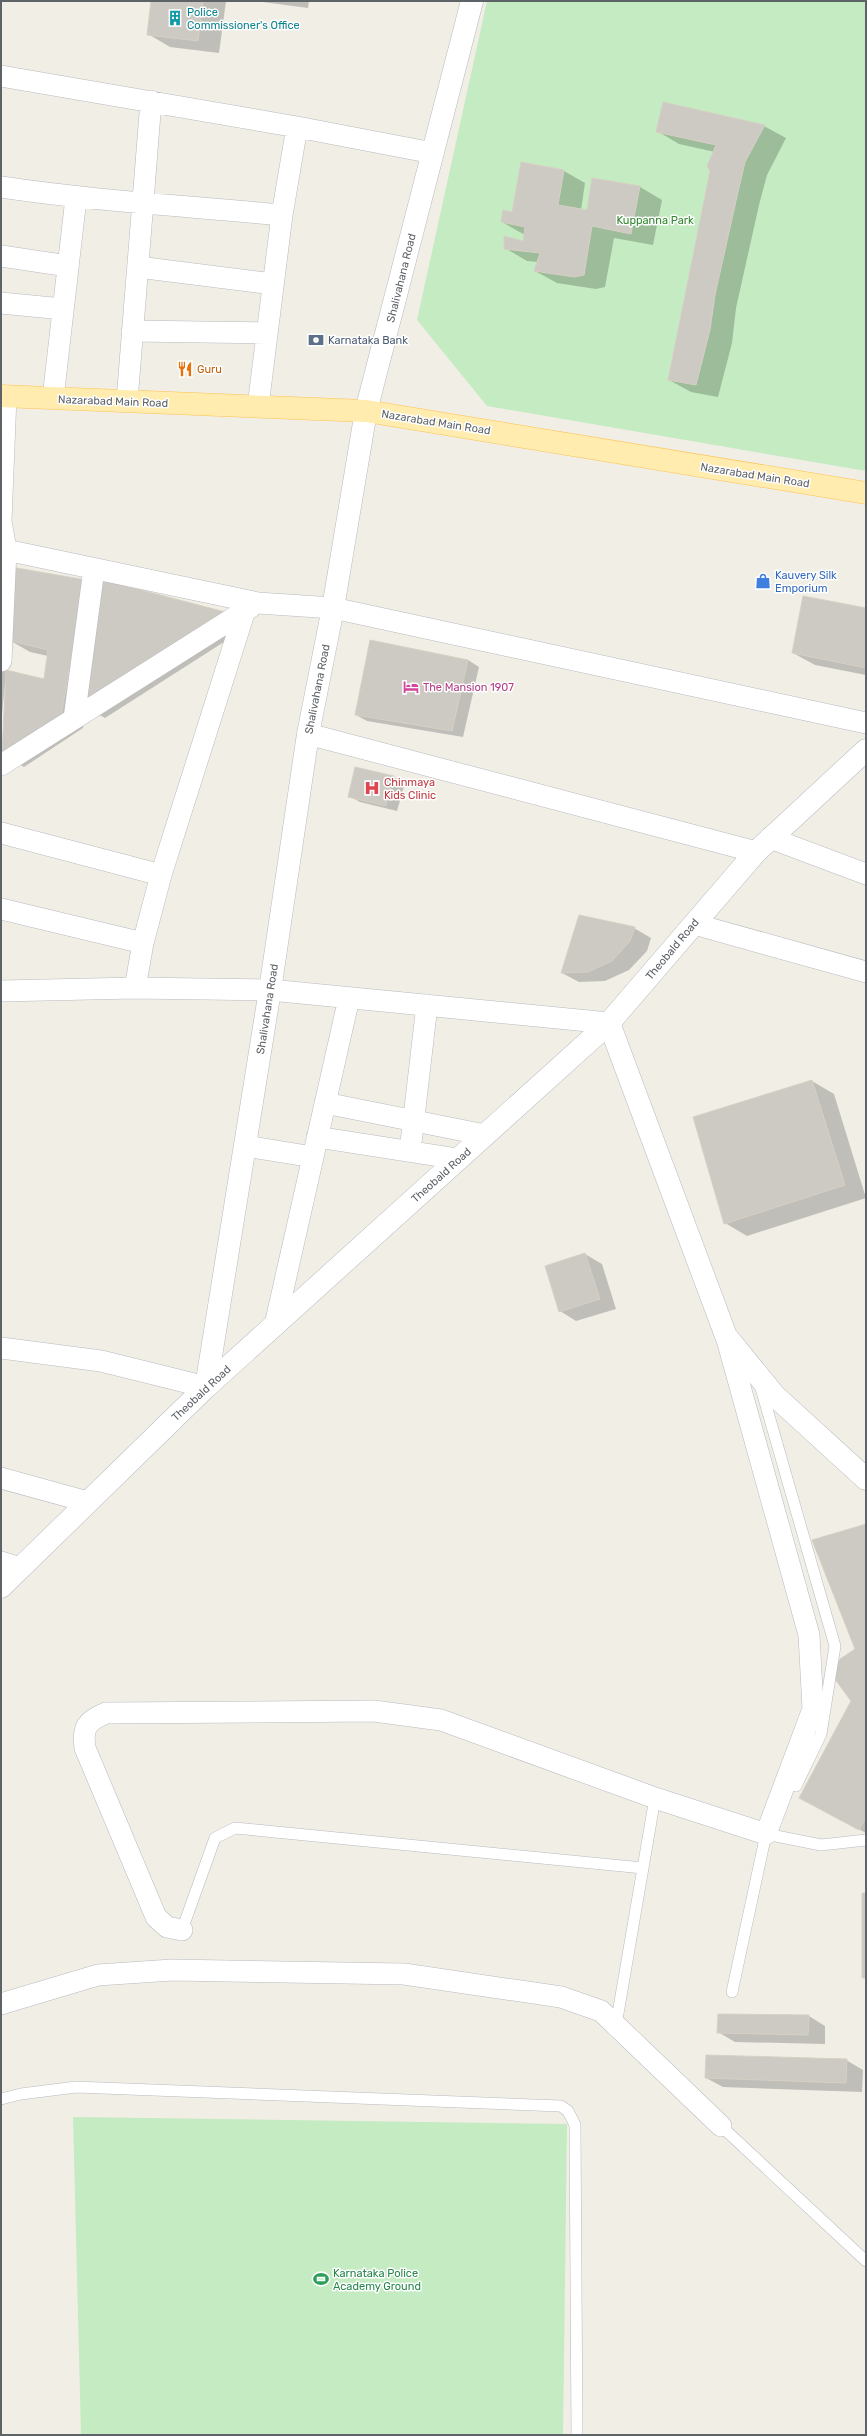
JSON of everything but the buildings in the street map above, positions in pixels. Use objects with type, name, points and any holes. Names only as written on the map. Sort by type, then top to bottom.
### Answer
[{"type":"main road","name":"Nazarabad Main Road","points":[[4,396],[366,411],[866,493]]},
{"type":"street","name":"Shalivahana Road","points":[[206,1387],[270,990],[308,734],[332,608],[366,411],[472,1]]},
{"type":"street","points":[[1,76],[297,127],[433,153]]},
{"type":"street","points":[[126,401],[151,101]]},
{"type":"street","points":[[258,406],[282,215],[297,127]]},
{"type":"street","points":[[1,186],[76,198],[143,202],[282,215]]},
{"type":"street","points":[[53,398],[76,198]]},
{"type":"street","points":[[1,256],[68,266]]},
{"type":"street","points":[[138,267],[273,284]]},
{"type":"street","points":[[1,303],[63,310]]},
{"type":"street","points":[[132,330],[266,333]]},
{"type":"street","points":[[1,661],[2,610],[6,550],[1,521],[4,396]]},
{"type":"street","points":[[6,550],[94,569],[252,607],[332,608],[866,723]]},
{"type":"street","points":[[74,719],[94,569]]},
{"type":"street","points":[[1,765],[252,607]]},
{"type":"street","points":[[135,988],[143,943],[161,875],[252,607]]},
{"type":"street","points":[[308,734],[763,845],[866,874]]},
{"type":"street","name":"Theobald Road","points":[[1,1587],[11,1565],[88,1502],[206,1387],[609,1023],[763,845],[866,750]]},
{"type":"street","points":[[1,833],[161,875]]},
{"type":"street","points":[[1,909],[143,943]]},
{"type":"street","points":[[694,924],[866,972]]},
{"type":"street","points":[[1,991],[135,988],[270,990],[609,1023],[726,1336],[809,1635],[813,1709],[766,1834],[655,1798],[441,1720],[374,1711],[106,1713],[92,1719],[83,1734],[85,1748],[156,1917],[167,1927],[182,1930]]},
{"type":"street","points":[[275,1325],[349,998]]},
{"type":"street","points":[[410,1151],[427,1005]]},
{"type":"street","points":[[325,1103],[485,1135]]},
{"type":"street","points":[[317,1137],[458,1159]]},
{"type":"street","points":[[245,1146],[313,1157]]},
{"type":"street","points":[[726,1336],[775,1396],[866,1479]]},
{"type":"street","points":[[1,1348],[102,1361],[206,1387]]},
{"type":"street","points":[[1,1478],[88,1502]]},
{"type":"street","points":[[1,2004],[98,1975],[172,1970],[404,1974],[561,1997],[601,2011],[721,2126]]},
{"type":"lane","points":[[757,1374],[835,1646],[821,1734],[796,1786]]},
{"type":"lane","points":[[616,2025],[655,1798]]},
{"type":"lane","points":[[182,1930],[215,1838],[235,1828],[643,1868]]},
{"type":"lane","points":[[732,1992],[766,1834],[821,1845],[866,1840]]},
{"type":"lane","points":[[1,2099],[21,2094],[76,2088],[561,2106],[568,2111],[575,2125],[577,2435]]},
{"type":"lane","points":[[721,2126],[866,2260]]},
{"type":"green space","name":"Kuppanna Park","points":[[487,1],[866,1],[866,471],[487,406],[417,320]]},
{"type":"green space","name":"Karnataka Police Academy Ground","points":[[73,2117],[567,2124],[563,2435],[81,2435]]},
{"type":"place","name":"Police Commissioner's Office","points":[[175,18]]},
{"type":"place","name":"Karnataka Bank","points":[[316,340]]},
{"type":"place","name":"Guru","points":[[185,369]]},
{"type":"place","name":"Kauvery Silk Emporium","points":[[763,581]]},
{"type":"place","name":"The Mansion 1907","points":[[411,687]]},
{"type":"place","name":"Chinmaya Kids Clinic","points":[[372,788]]},
{"type":"place","name":"Karnataka Police Academy Ground","points":[[321,2279]]}]
